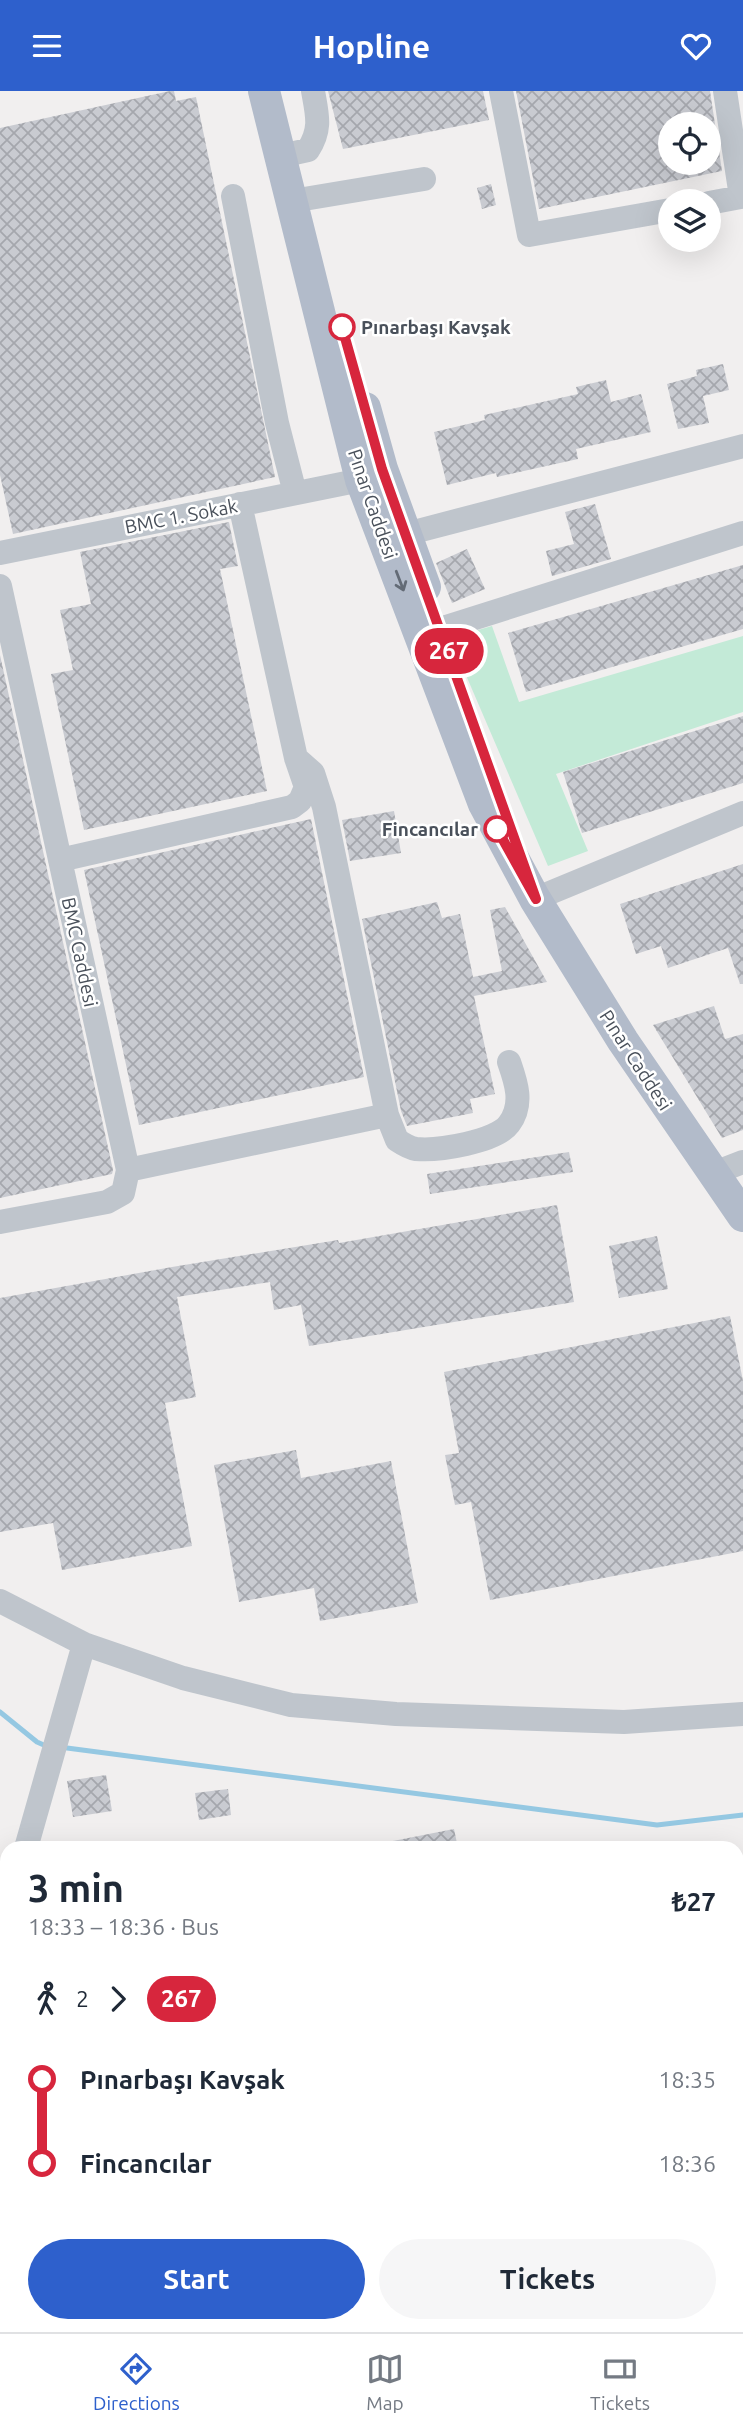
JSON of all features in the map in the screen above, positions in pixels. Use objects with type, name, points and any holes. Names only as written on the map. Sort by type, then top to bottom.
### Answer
[{"type":"main road","name":"Pınar Caddesi","points":[[264,91],[287,155],[382,469],[536,899]]},
{"type":"main road","name":"Pınar Caddesi","points":[[278,91],[287,155]]},
{"type":"main road","name":"Pınar Caddesi","points":[[299,200],[361,480],[484,804],[536,899],[623,1041],[743,1216]]},
{"type":"street","points":[[287,155],[308,150],[317,137],[319,125],[313,91]]},
{"type":"street","points":[[501,91],[529,235],[658,212]]},
{"type":"street","points":[[721,201],[741,197],[725,91]]},
{"type":"street","points":[[299,200],[424,179]]},
{"type":"street","points":[[233,196],[277,423],[295,493]]},
{"type":"street","points":[[405,534],[743,446]]},
{"type":"street","name":"BMC 1. Sokak","points":[[0,553],[361,480]]},
{"type":"street","points":[[60,860],[292,807],[300,801],[306,787],[296,758],[240,504]]},
{"type":"street","points":[[440,629],[743,533]]},
{"type":"street","name":"BMC Caddesi","points":[[0,586],[128,1170]]},
{"type":"street","points":[[296,758],[313,773],[324,807],[387,1115],[397,1140],[416,1149],[439,1149],[491,1136],[509,1125],[518,1101],[518,1088],[509,1062]]},
{"type":"street","points":[[536,899],[743,813]]},
{"type":"street","points":[[0,1222],[107,1202],[123,1193],[128,1170],[387,1115]]},
{"type":"street","points":[[712,1174],[743,1162]]},
{"type":"street","points":[[0,1601],[84,1644],[183,1678],[291,1705],[396,1714],[611,1722],[743,1714]]},
{"type":"street","points":[[28,1841],[84,1644]]},
{"type":"green space","points":[[492,626],[519,702],[743,636],[743,712],[556,774],[588,851],[548,866],[450,638]]},
{"type":"building","points":[[174,91],[176,101],[196,97],[275,477],[13,534],[0,475],[0,128]]},
{"type":"building","points":[[328,91],[483,91],[489,120],[343,149]]},
{"type":"building","points":[[516,91],[710,91],[713,112],[658,112],[658,175],[703,175],[539,209]]},
{"type":"building","points":[[491,184],[496,205],[482,209],[477,188]]},
{"type":"building","points":[[723,364],[729,390],[703,396],[709,423],[678,429],[667,384],[697,376],[696,370]]},
{"type":"building","points":[[606,380],[611,402],[641,394],[651,432],[576,449],[578,459],[497,477],[496,473],[447,485],[434,432],[485,420],[484,415],[578,394],[576,387]]},
{"type":"building","points":[[595,504],[611,559],[552,576],[546,551],[574,544],[565,512]]},
{"type":"building","points":[[229,522],[238,566],[220,569],[267,791],[84,830],[51,674],[73,670],[60,610],[91,604],[80,552]]},
{"type":"building","points":[[467,549],[485,589],[452,603],[436,563]]},
{"type":"building","points":[[743,565],[743,629],[526,692],[508,633]]},
{"type":"building","points":[[0,655],[113,1170],[112,1174],[0,1198]]},
{"type":"building","points":[[743,716],[743,783],[582,833],[563,772]]},
{"type":"building","points":[[394,811],[401,853],[350,861],[342,820]]},
{"type":"building","points":[[311,819],[364,1077],[139,1125],[84,870]]},
{"type":"building","points":[[743,864],[743,984],[740,984],[728,948],[668,968],[661,946],[636,954],[620,904]]},
{"type":"building","points":[[437,902],[442,918],[460,914],[473,977],[502,971],[490,910],[505,907],[547,982],[474,996],[495,1094],[470,1099],[473,1113],[407,1126],[401,1111],[362,919]]},
{"type":"building","points":[[714,1006],[725,1039],[743,1034],[743,1130],[722,1138],[653,1025]]},
{"type":"building","points":[[569,1152],[573,1172],[430,1194],[427,1174]]},
{"type":"building","points":[[557,1205],[574,1302],[309,1346],[301,1305],[274,1310],[270,1282],[177,1297],[196,1397],[165,1403],[192,1546],[62,1570],[53,1523],[0,1532],[0,1298],[172,1267],[338,1240],[339,1243]]},
{"type":"building","points":[[657,1236],[668,1289],[619,1298],[609,1246]]},
{"type":"building","points":[[730,1316],[743,1381],[743,1551],[490,1600],[471,1502],[455,1505],[445,1455],[459,1453],[444,1372]]},
{"type":"building","points":[[296,1450],[301,1478],[391,1461],[418,1603],[320,1621],[314,1588],[239,1602],[214,1465]]},
{"type":"building","points":[[106,1775],[112,1811],[73,1817],[67,1781]]},
{"type":"building","points":[[228,1789],[231,1815],[199,1820],[195,1793]]},
{"type":"building","points":[[454,1829],[457,1841],[393,1841]]},
{"type":"waterway","points":[[0,1712],[37,1742],[46,1746]]},
{"type":"waterway","points":[[67,1748],[657,1825],[743,1815]]},
{"type":"bus line","name":"267","points":[[342,327],[382,469],[536,899],[497,829]]},
{"type":"place","name":"Pınarbaşı Kavşak","points":[[342,327]]},
{"type":"place","name":"Fincancılar","points":[[497,829]]}]
